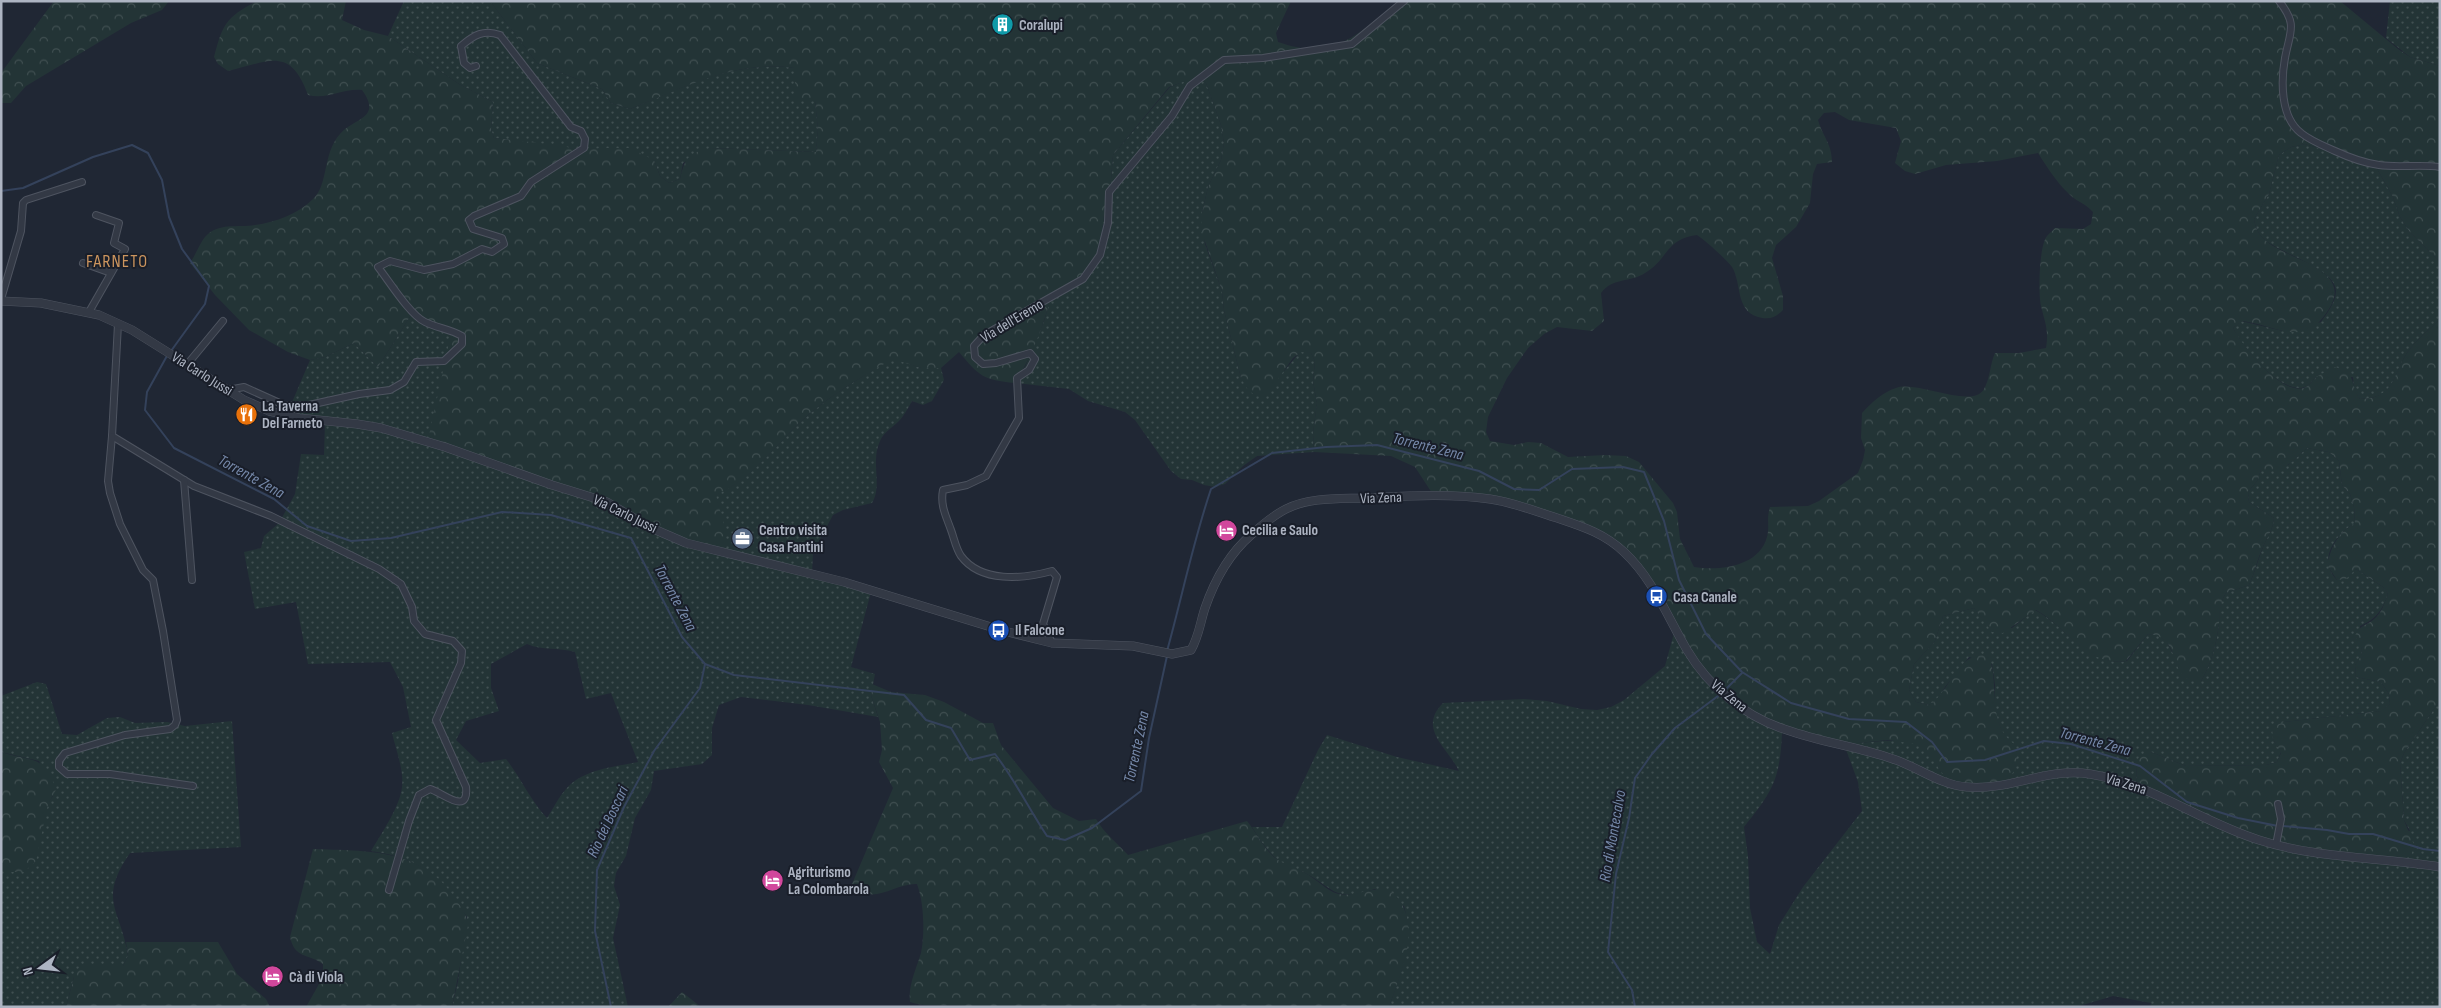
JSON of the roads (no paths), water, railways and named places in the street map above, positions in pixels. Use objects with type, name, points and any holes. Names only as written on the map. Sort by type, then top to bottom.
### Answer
[{"type":"street","name":"Via dell'Eremo","points":[[1052,643],[1043,624],[1057,577],[1052,571],[1038,575],[1005,578],[975,569],[960,556],[941,502],[944,490],[967,485],[986,476],[1019,418],[1017,378],[1029,370],[1035,359],[1030,353],[996,363],[983,364],[975,357],[974,346],[984,335],[1083,279],[1100,255],[1108,223],[1108,192],[1172,116],[1190,86],[1224,60],[1263,58],[1352,44],[1404,1]]},
{"type":"street","points":[[2279,1],[2292,20],[2292,36],[2286,55],[2282,93],[2292,120],[2300,132],[2348,156],[2378,165],[2440,167]]},
{"type":"street","points":[[228,390],[244,387],[284,405],[309,405],[359,394],[390,390],[404,382],[416,362],[444,361],[462,344],[462,336],[452,330],[424,321],[400,297],[378,267],[390,261],[424,270],[453,264],[482,249],[492,252],[504,244],[502,238],[473,229],[469,220],[474,216],[521,196],[532,182],[584,148],[585,139],[581,131],[571,127],[500,35],[490,32],[473,36],[461,46],[464,63],[470,68],[476,66]]},
{"type":"street","points":[[1,300],[21,231],[23,203],[26,200],[82,182]]},
{"type":"street","points":[[89,312],[125,250],[114,243],[118,222],[96,215]]},
{"type":"street","points":[[83,263],[111,273]]},
{"type":"street","name":"Via Carlo Jussi","points":[[1,300],[41,303],[89,312],[118,324],[181,360],[244,400],[269,411],[299,418],[381,428],[445,447],[552,485],[607,502],[649,527],[686,542],[844,582],[1004,631],[1052,643],[1133,646],[1151,650]]},
{"type":"street","points":[[190,361],[223,321]]},
{"type":"street","points":[[118,324],[108,481],[120,524],[143,570],[153,580],[177,720],[175,726],[170,729],[125,735],[65,753],[59,760],[59,767],[67,774],[110,774],[193,786]]},
{"type":"street","points":[[112,436],[194,486],[271,516],[379,569],[401,584],[412,607],[414,621],[424,634],[453,641],[462,651],[461,663],[436,720],[466,786],[467,794],[458,802],[452,801],[442,792],[430,789],[419,795],[409,821],[389,890]]},
{"type":"street","points":[[184,480],[192,580]]},
{"type":"street","name":"Via Zena","points":[[1151,650],[1172,654],[1191,650],[1197,639],[1203,613],[1215,584],[1235,551],[1251,535],[1287,509],[1307,502],[1354,498],[1450,496],[1492,499],[1588,528],[1609,538],[1643,572],[1686,650],[1712,684],[1730,700],[1752,714],[1785,730],[1893,759],[1951,784],[1968,787],[2019,782],[2061,773],[2092,774],[2135,786],[2169,799],[2229,830],[2276,841],[2315,854],[2409,862],[2440,867]]},
{"type":"street","points":[[2276,841],[2281,819],[2278,804]]},
{"type":"waterway","name":"Torrente Zena","points":[[1,191],[23,188],[93,157],[132,145],[148,153],[162,180],[169,217],[182,249],[209,286],[205,304],[171,351]]},
{"type":"waterway","name":"Torrente Zena","points":[[168,354],[147,392],[145,410],[174,448],[274,499],[307,526],[351,541],[391,538],[502,512],[551,515],[631,538],[682,637],[705,664],[734,675],[904,695],[926,720],[951,728],[970,760],[995,754],[1047,836],[1065,840],[1092,828],[1141,791],[1149,738],[1167,656]]},
{"type":"waterway","name":"Torrente Zena","points":[[1167,651],[1193,549],[1211,489],[1272,453],[1326,447],[1377,445],[1479,471],[1514,489],[1539,490],[1572,469],[1623,467],[1644,472],[1664,521],[1679,580],[1706,634],[1742,672],[1791,703],[1849,719],[1906,722],[1932,742],[1947,762],[1985,760],[2044,741],[2071,744],[2140,766],[2187,802],[2238,818],[2278,826]]},
{"type":"waterway","name":"Rio dei Boscari","points":[[611,1007],[595,931],[597,870],[624,807],[654,751],[700,688],[705,664]]},
{"type":"waterway","name":"Rio di Montecalvo","points":[[1726,689],[1742,673]]},
{"type":"waterway","name":"Rio di Montecalvo","points":[[1635,1007],[1632,990],[1608,952],[1616,874],[1629,818],[1635,778],[1652,754],[1675,728],[1718,696]]},
{"type":"waterway","name":"Torrente Zena","points":[[2283,826],[2349,834],[2373,834],[2423,849],[2440,851]]},
{"type":"place","name":"Coralupi","points":[[1003,25]]},
{"type":"place","name":"La Taverna Del Farneto","points":[[246,415]]},
{"type":"place","name":"Cecilia e Saulo","points":[[1226,530]]},
{"type":"place","name":"Centro visita Casa Fantini","points":[[743,539]]},
{"type":"place","name":"Casa Canale","points":[[1657,597]]},
{"type":"place","name":"Il Falcone","points":[[999,630]]},
{"type":"place","name":"Agriturismo La Colombarola","points":[[772,881]]},
{"type":"place","name":"Cà di Viola","points":[[273,977]]},
{"type":"district","name":"FARNETO","points":[[117,261]]}]
